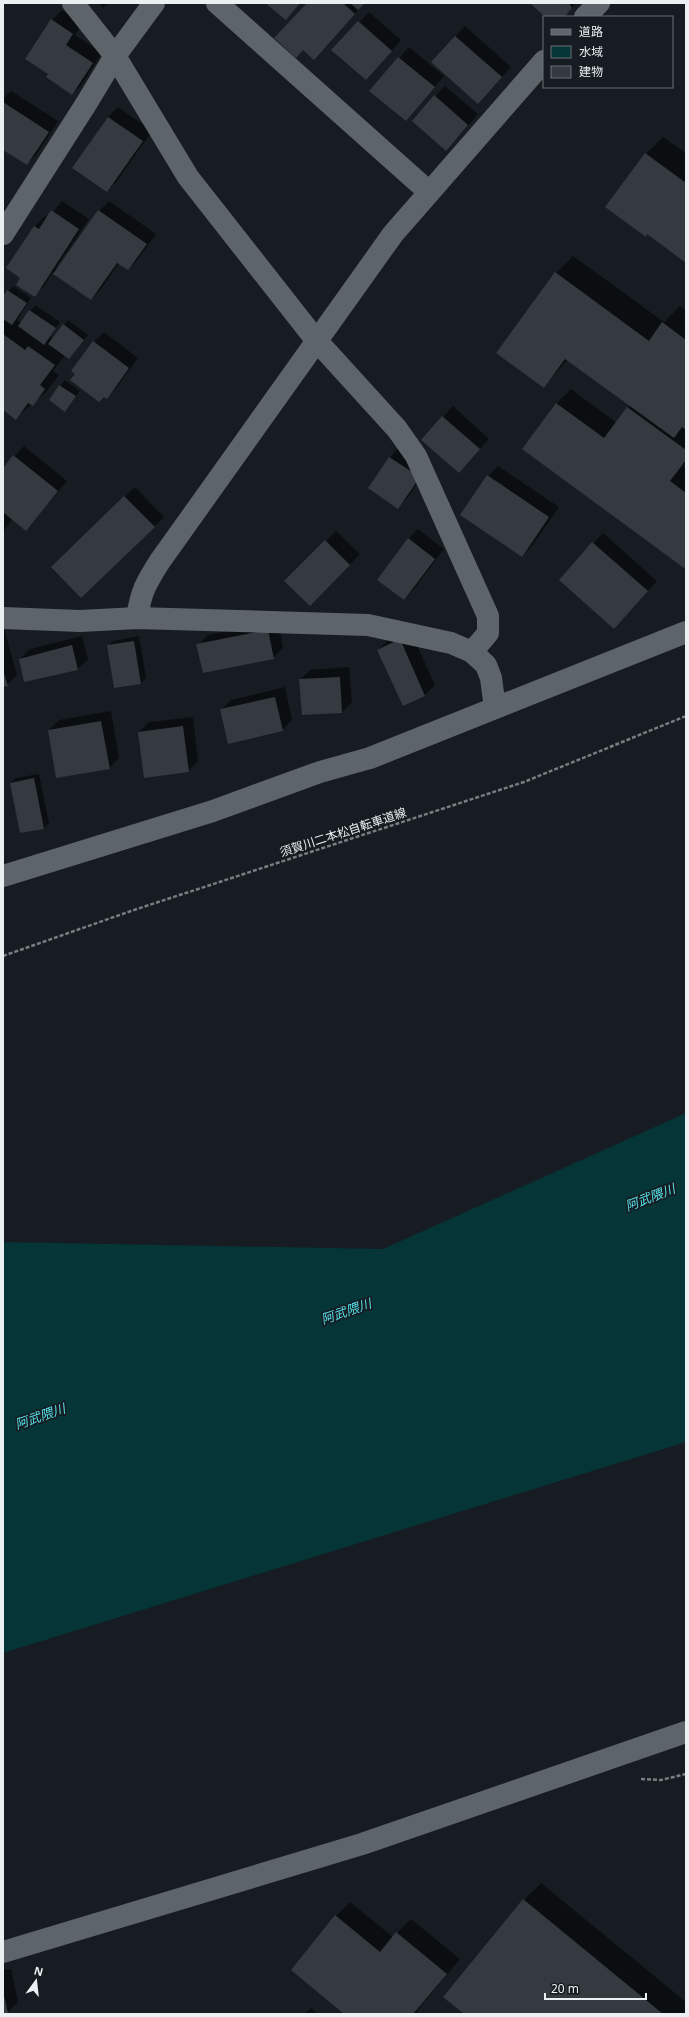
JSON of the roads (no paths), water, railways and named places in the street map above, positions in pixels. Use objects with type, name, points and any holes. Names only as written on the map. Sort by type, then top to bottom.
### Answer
[{"type":"street","points":[[73,3],[115,56],[188,176],[316,340],[397,429],[416,456],[488,616],[488,633],[472,652]]},
{"type":"street","points":[[3,234],[115,56],[154,3]]},
{"type":"street","points":[[217,3],[429,192]]},
{"type":"street","points":[[586,16],[599,3]]},
{"type":"street","points":[[137,618],[140,598],[148,579],[316,340],[393,234],[543,62]]},
{"type":"street","points":[[3,618],[80,621],[137,618],[368,624],[451,643],[472,652],[486,666],[491,678],[496,708]]},
{"type":"street","points":[[3,876],[213,811],[320,772],[370,758],[686,632]]},
{"type":"street","points":[[3,1952],[362,1844],[686,1732]]},
{"type":"water","name":"阿武隈川","points":[[686,1113],[686,1442],[3,1653],[3,1242],[383,1249]]}]
